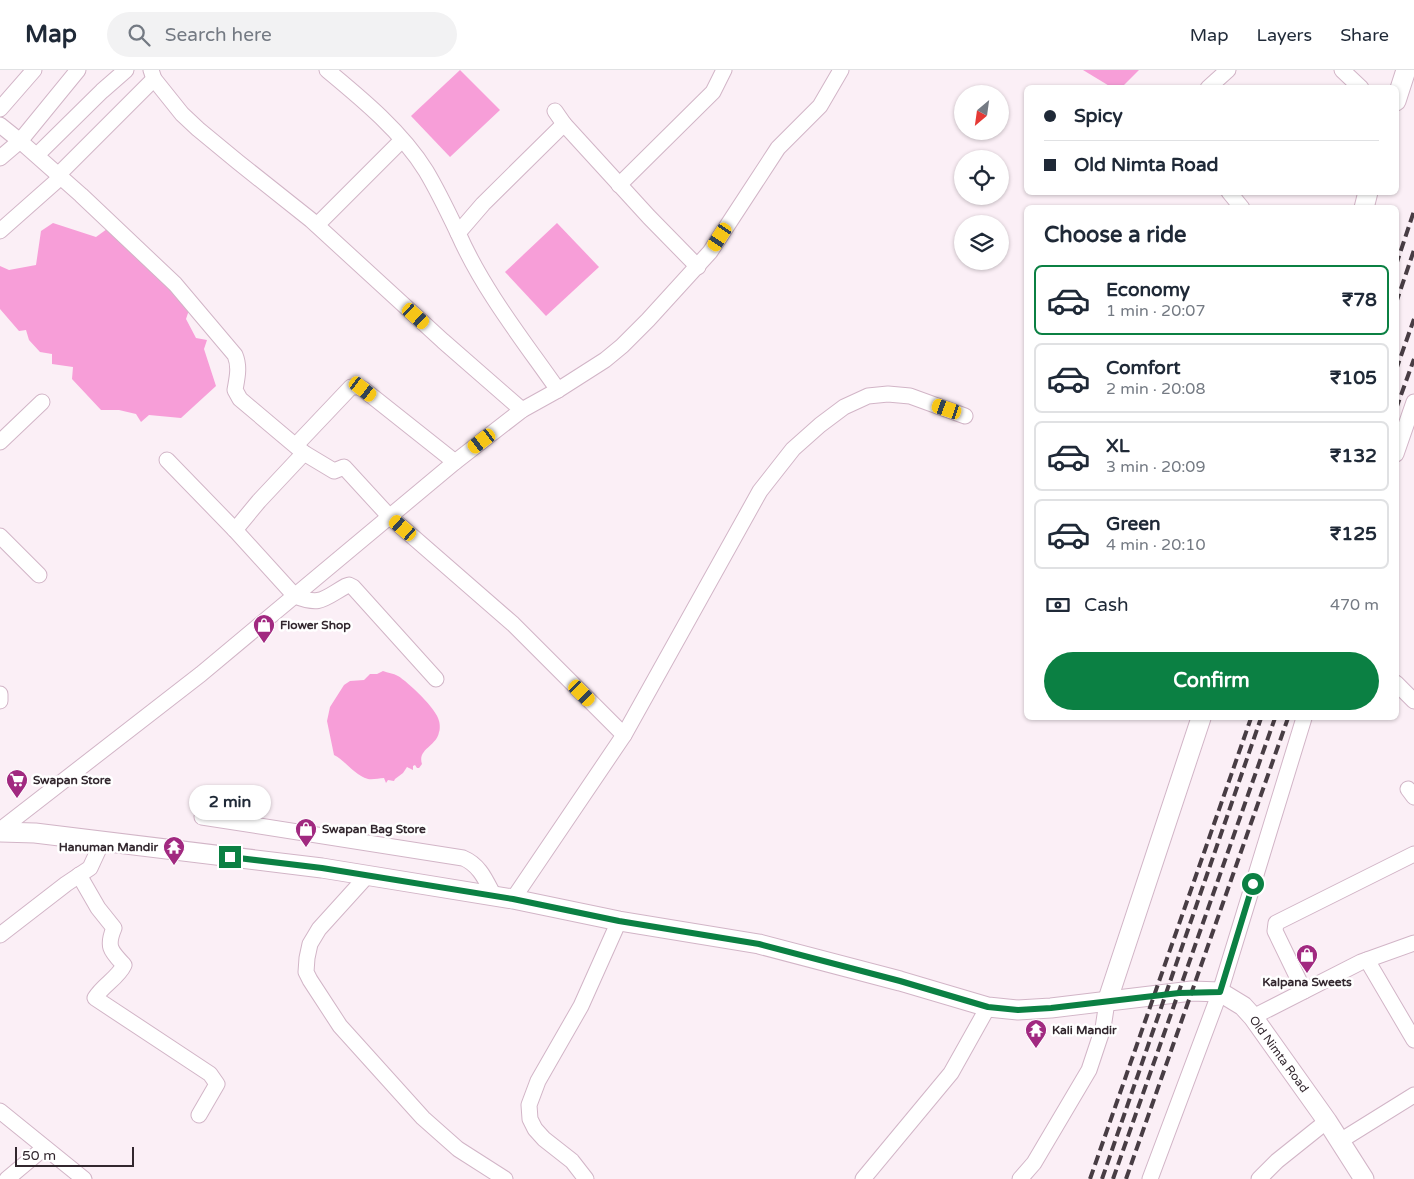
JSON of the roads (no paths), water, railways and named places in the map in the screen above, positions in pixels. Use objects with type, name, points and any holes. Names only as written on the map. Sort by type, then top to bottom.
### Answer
[{"type":"street","points":[[0,109],[34,70]]},
{"type":"street","points":[[0,158],[20,141],[78,70]]},
{"type":"street","points":[[37,155],[126,70]]},
{"type":"street","points":[[327,70],[365,102],[402,140],[426,170],[465,248],[492,296],[558,390]]},
{"type":"street","points":[[619,185],[713,92],[724,70]]},
{"type":"street","points":[[0,831],[201,674],[455,462],[522,410],[605,360],[622,346],[710,252],[778,148],[820,106],[840,70]]},
{"type":"street","points":[[1211,85],[1228,70]]},
{"type":"street","points":[[1342,70],[1358,85]]},
{"type":"street","points":[[1399,92],[1406,70]]},
{"type":"street","points":[[0,231],[59,176],[152,75],[182,114],[238,162],[317,225],[443,341],[522,410]]},
{"type":"street","points":[[458,233],[559,117],[619,185],[698,267]]},
{"type":"street","points":[[0,125],[37,155],[175,284],[236,355],[238,363],[236,395],[300,449],[332,471],[344,467],[389,516],[513,624],[624,735]]},
{"type":"street","points":[[317,225],[402,140]]},
{"type":"street","points":[[236,530],[351,387],[355,386],[363,389],[455,462]]},
{"type":"street","points":[[503,898],[624,735],[760,491],[793,449],[820,425],[844,408],[868,396],[888,394],[910,396],[965,416]]},
{"type":"street","points":[[0,442],[42,402]]},
{"type":"street","points":[[1399,445],[1414,402]]},
{"type":"street","points":[[167,460],[236,530],[295,596],[308,601],[319,601],[349,585],[436,679]]},
{"type":"street","points":[[0,536],[39,575]]},
{"type":"street","points":[[1399,686],[1414,701]]},
{"type":"street","points":[[0,694],[0,701]]},
{"type":"street","points":[[1020,1179],[1034,1163],[1089,1070],[1103,1028],[1107,1002],[1200,720]]},
{"type":"street","points":[[1150,1179],[1220,992],[1303,720]]},
{"type":"street","points":[[202,817],[463,858],[472,862],[479,869],[503,898]]},
{"type":"street","points":[[0,831],[312,867],[503,898],[619,921],[759,944],[900,981],[988,1007],[1018,1010],[1051,1008],[1192,992],[1220,992]]},
{"type":"street","points":[[0,935],[90,868],[102,842]]},
{"type":"street","points":[[1304,991],[1275,931],[1276,923],[1414,854]]},
{"type":"street","points":[[79,875],[98,908],[114,928],[110,938],[110,946],[113,953],[124,965],[95,998],[210,1074],[217,1084],[199,1115]]},
{"type":"street","points":[[367,876],[319,929],[310,944],[306,972],[340,1026],[423,1118],[458,1148],[505,1179]]},
{"type":"street","points":[[586,1179],[572,1161],[544,1139],[535,1129],[530,1119],[529,1105],[538,1081],[580,1006],[619,921]]},
{"type":"street","points":[[1253,1017],[1367,960],[1414,943]]},
{"type":"street","points":[[1367,960],[1414,1040]]},
{"type":"street","name":"Old Nimta Road","points":[[1220,992],[1243,1006],[1253,1017],[1327,1120],[1364,1179]]},
{"type":"street","points":[[863,1179],[934,1096],[951,1073],[988,1007]]},
{"type":"street","points":[[1340,1141],[1414,1095]]},
{"type":"street","points":[[0,1111],[84,1179]]},
{"type":"street","points":[[1259,1179],[1277,1161],[1327,1120]]},
{"type":"street","points":[[7,1179],[44,1148]]},
{"type":"railway","points":[[1399,256],[1414,211]]},
{"type":"railway","points":[[1399,294],[1414,250]]},
{"type":"railway","points":[[1399,362],[1414,319]]},
{"type":"railway","points":[[1399,401],[1414,359]]},
{"type":"railway","points":[[1090,1179],[1250,720]]},
{"type":"railway","points":[[1102,1179],[1260,720]]},
{"type":"railway","points":[[1113,1179],[1274,720]]},
{"type":"railway","points":[[1126,1179],[1287,720]]},
{"type":"place","name":"Flower Shop","points":[[264,644]]},
{"type":"place","name":"Swapan Store","points":[[17,799]]},
{"type":"place","name":"Swapan Bag Store","points":[[306,848]]},
{"type":"place","name":"Hanuman Mandir","points":[[174,866]]},
{"type":"place","name":"Kalpana Sweets","points":[[1307,974]]},
{"type":"place","name":"Kali Mandir","points":[[1036,1049]]}]
